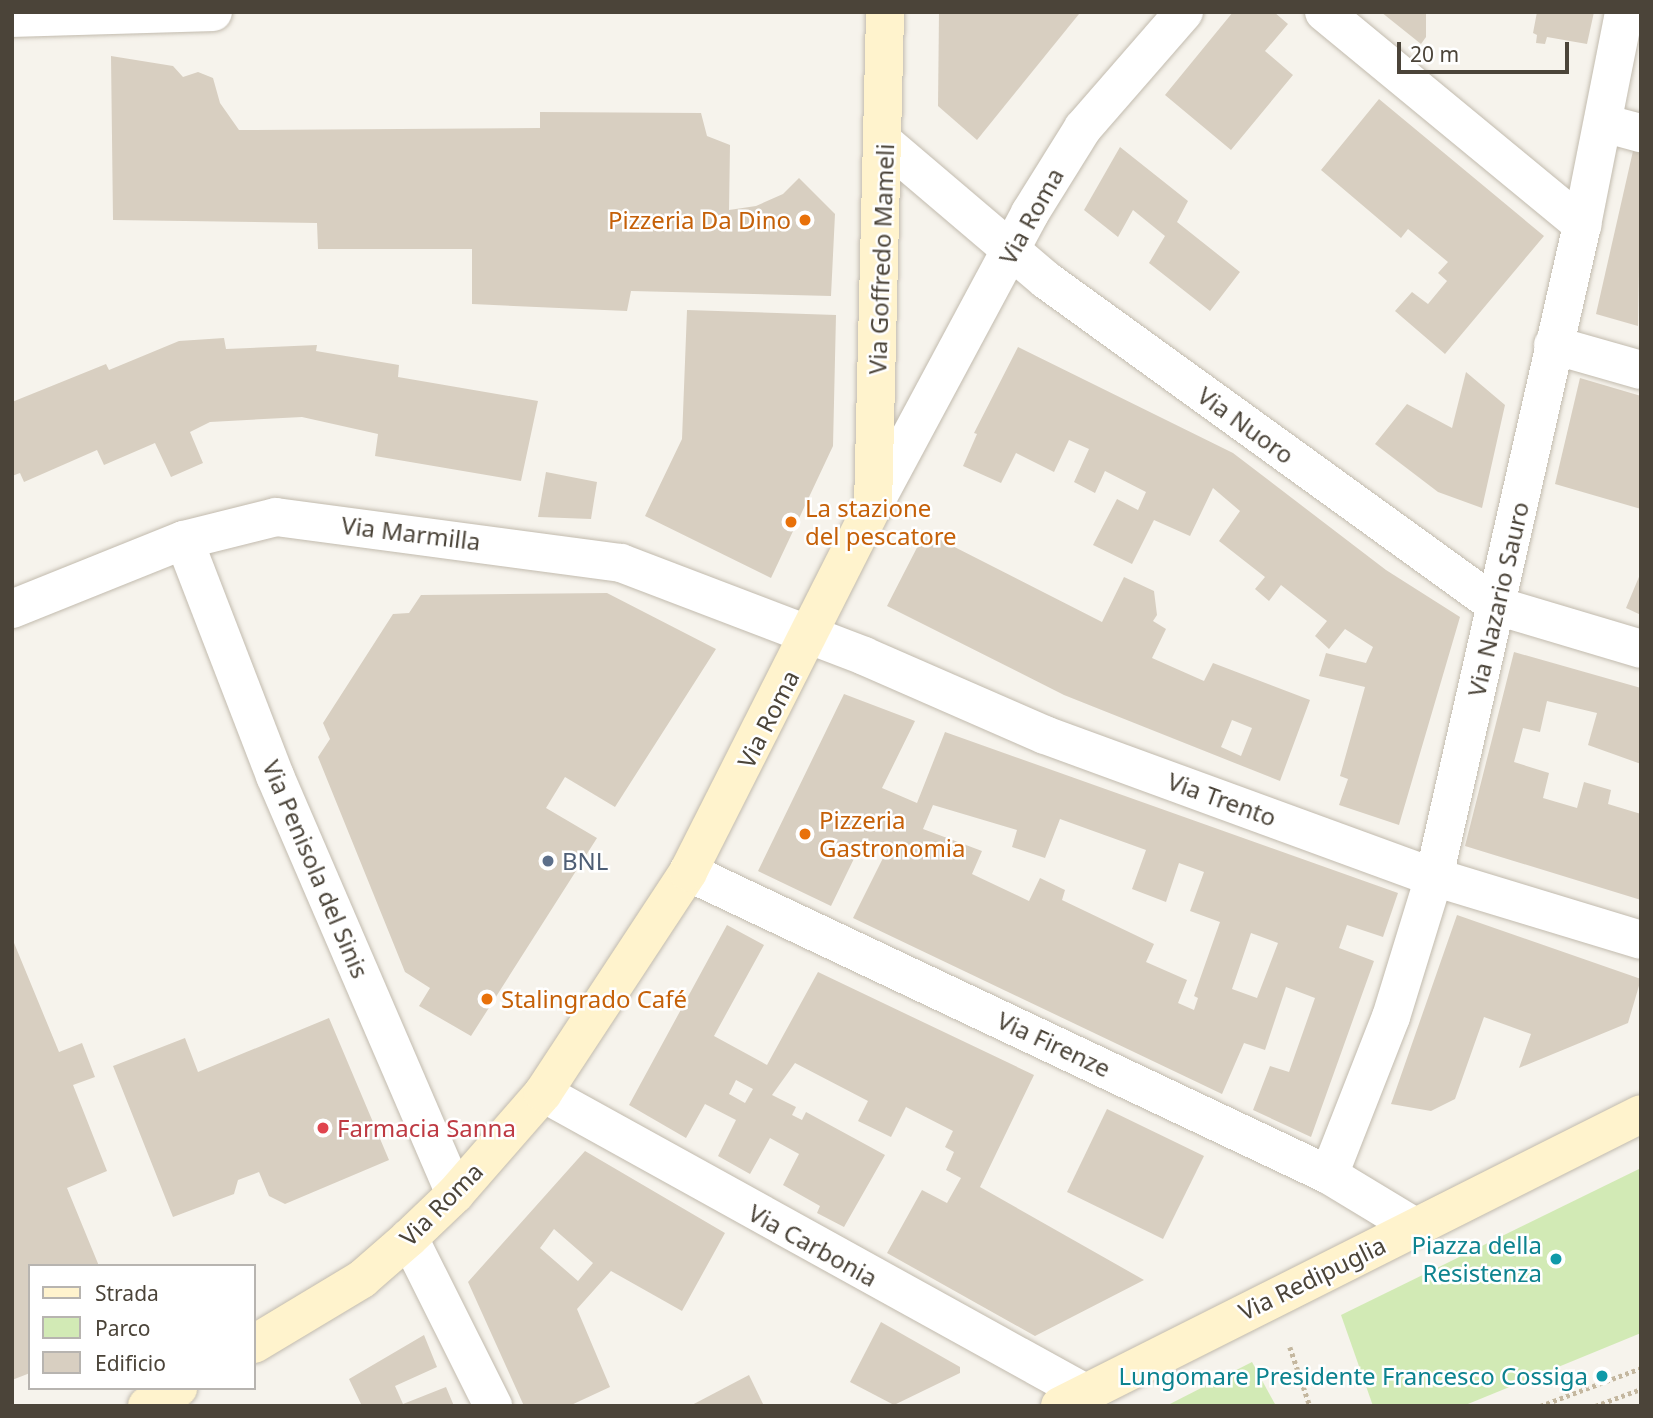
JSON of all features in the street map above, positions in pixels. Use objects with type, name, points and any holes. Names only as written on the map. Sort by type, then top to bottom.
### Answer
[{"type":"main road","name":"Via Goffredo Mameli","points":[[873,506],[885,143],[885,12]]},
{"type":"main road","name":"Via Roma","points":[[256,1343],[362,1279],[455,1194],[543,1093],[688,872],[811,636],[873,506]]},
{"type":"main road","name":"Via Redipuglia","points":[[1073,1399],[1641,1114]]},
{"type":"main road","points":[[147,1406],[175,1390]]},
{"type":"street","points":[[12,18],[213,12]]},
{"type":"street","name":"Via Roma","points":[[873,506],[1010,253],[1083,128],[1184,12]]},
{"type":"street","points":[[1324,12],[1581,225]]},
{"type":"street","name":"Via Nazario Sauro","points":[[1329,1175],[1391,1017],[1434,877],[1581,225],[1624,12]]},
{"type":"street","points":[[1602,123],[1641,133]]},
{"type":"street","name":"Via Nuoro","points":[[885,143],[1010,253],[1497,606],[1641,649]]},
{"type":"street","points":[[1553,345],[1641,370]]},
{"type":"street","name":"Via Marmilla","points":[[12,609],[184,540],[276,517],[621,563],[811,636]]},
{"type":"street","name":"Via Penisola del Sinis","points":[[184,540],[275,776],[455,1194]]},
{"type":"street","name":"Via Trento","points":[[811,636],[1045,735],[1434,877],[1641,940]]},
{"type":"street","name":"Via Firenze","points":[[688,872],[1329,1175],[1415,1227]]},
{"type":"street","name":"Via Carbonia","points":[[543,1093],[1073,1399]]},
{"type":"street","points":[[409,1238],[493,1406]]},
{"type":"path","points":[[1273,1297],[1310,1406]]},
{"type":"path","points":[[1540,1406],[1641,1368]]},
{"type":"path","points":[[1595,1406],[1641,1389]]},
{"type":"green space","name":"Piazza della Resistenza","points":[[1641,1168],[1641,1333],[1463,1406],[1373,1406],[1341,1315]]},
{"type":"green space","points":[[1252,1362],[1276,1406],[1166,1406]]},
{"type":"building","points":[[939,12],[1079,14],[977,140],[938,106]]},
{"type":"building","points":[[1233,12],[1274,12],[1288,24],[1265,51],[1293,75],[1231,150],[1165,95]]},
{"type":"building","points":[[1381,12],[1426,12],[1426,37],[1421,44]]},
{"type":"building","points":[[1537,12],[1594,12],[1587,44],[1547,37],[1545,44],[1536,43],[1537,35],[1533,33]]},
{"type":"building","points":[[111,56],[173,66],[183,77],[198,72],[213,78],[220,103],[239,130],[540,128],[540,112],[701,113],[707,136],[730,145],[729,210],[756,206],[783,194],[799,178],[835,214],[831,296],[631,291],[627,311],[472,304],[472,249],[318,249],[317,223],[113,220]]},
{"type":"building","points":[[1379,99],[1544,236],[1445,354],[1395,311],[1412,292],[1428,304],[1447,281],[1438,273],[1448,262],[1408,229],[1401,238],[1321,170]]},
{"type":"building","points":[[1120,147],[1188,201],[1177,222],[1240,272],[1210,311],[1149,263],[1165,236],[1133,210],[1118,237],[1084,210]]},
{"type":"building","points":[[1633,151],[1641,153],[1638,326],[1596,314]]},
{"type":"building","points":[[687,310],[836,315],[833,446],[771,578],[645,516],[682,439]]},
{"type":"building","points":[[224,338],[226,349],[317,345],[316,351],[399,365],[398,377],[538,401],[521,481],[375,456],[378,434],[302,417],[210,422],[190,432],[203,463],[171,477],[155,443],[104,465],[97,450],[24,482],[20,473],[12,476],[12,402],[106,364],[109,370],[179,341]]},
{"type":"building","points":[[1018,347],[1233,453],[1386,570],[1460,617],[1399,825],[1339,805],[1348,779],[1340,776],[1365,687],[1319,676],[1326,653],[1366,663],[1373,647],[1345,629],[1329,649],[1315,636],[1327,621],[1281,585],[1269,601],[1255,589],[1265,577],[1219,541],[1240,511],[1213,488],[1190,536],[1154,520],[1132,564],[1093,545],[1117,499],[1138,510],[1146,492],[1105,471],[1095,493],[1074,482],[1089,449],[1069,440],[1054,472],[1016,453],[1001,483],[963,466],[977,434],[974,433]]},
{"type":"building","points":[[1466,372],[1505,405],[1482,508],[1438,492],[1375,444],[1407,404],[1452,428]]},
{"type":"building","points":[[1580,378],[1641,396],[1641,509],[1555,484]]},
{"type":"building","points":[[546,472],[597,482],[591,519],[538,517]]},
{"type":"building","points":[[925,532],[1102,622],[1124,577],[1154,591],[1157,615],[1153,621],[1166,629],[1152,658],[1204,681],[1213,663],[1310,700],[1280,781],[1064,695],[887,606]],"holes":[[[1232,720],[1252,728],[1241,756],[1221,747]]]},
{"type":"building","points":[[1641,572],[1641,615],[1626,608]]},
{"type":"building","points":[[607,593],[716,649],[615,807],[565,777],[546,808],[597,838],[471,1036],[419,1006],[430,988],[405,972],[318,757],[330,739],[323,723],[393,614],[409,613],[421,595]]},
{"type":"building","points":[[1514,652],[1641,688],[1641,764],[1588,745],[1597,713],[1547,701],[1540,732],[1523,728],[1514,762],[1549,773],[1543,798],[1577,808],[1584,782],[1611,790],[1608,804],[1641,814],[1641,900],[1465,846]]},
{"type":"building","points":[[844,694],[915,721],[882,788],[917,803],[945,732],[1398,893],[1383,937],[1347,925],[1339,948],[1374,961],[1311,1137],[1253,1110],[1270,1066],[1289,1072],[1315,998],[1286,987],[1265,1050],[1244,1043],[1222,1094],[853,918],[887,850],[864,838],[831,906],[758,871]],"holes":[[[933,805],[1017,830],[1012,847],[1045,858],[1060,819],[1146,850],[1132,889],[1166,902],[1179,863],[1204,872],[1190,911],[1220,922],[1194,996],[1198,998],[1194,1010],[1178,1003],[1187,980],[1146,962],[1154,944],[1062,900],[1065,890],[1040,878],[1029,901],[972,874],[982,851],[923,829]],[[1251,933],[1278,943],[1257,998],[1232,989]]]},
{"type":"building","points":[[1457,915],[1641,979],[1628,1023],[1519,1068],[1531,1034],[1484,1017],[1455,1099],[1431,1111],[1391,1104]]},
{"type":"building","points":[[727,925],[764,945],[714,1036],[767,1065],[818,972],[1034,1075],[980,1187],[1144,1280],[1035,1336],[887,1253],[922,1190],[947,1203],[961,1178],[946,1170],[954,1152],[945,1147],[953,1131],[906,1107],[891,1137],[858,1121],[868,1101],[795,1063],[772,1095],[796,1107],[792,1115],[802,1120],[806,1112],[885,1155],[844,1227],[817,1213],[820,1206],[783,1185],[799,1154],[770,1138],[750,1174],[718,1156],[736,1120],[705,1104],[686,1138],[629,1105]],"holes":[[[736,1080],[753,1089],[745,1103],[729,1094]]]},
{"type":"building","points":[[12,938],[59,1052],[82,1043],[95,1077],[73,1085],[107,1171],[67,1188],[98,1264],[28,1264],[28,1374],[12,1380]]},
{"type":"building","points":[[329,1018],[389,1160],[285,1204],[269,1196],[259,1172],[238,1180],[234,1194],[173,1217],[113,1066],[185,1038],[198,1072]]},
{"type":"building","points":[[1107,1109],[1204,1156],[1163,1239],[1067,1192]]},
{"type":"building","points":[[585,1151],[725,1233],[682,1311],[611,1271],[577,1309],[610,1387],[569,1406],[524,1406],[468,1282]],"holes":[[[554,1229],[593,1263],[578,1281],[540,1248]]]},
{"type":"building","points":[[881,1322],[960,1367],[960,1373],[894,1405],[850,1382]]},
{"type":"building","points":[[424,1335],[437,1367],[395,1386],[403,1404],[446,1387],[454,1406],[362,1406],[349,1379]]},
{"type":"building","points":[[749,1375],[764,1406],[690,1406]]},
{"type":"place","name":"Pizzeria Da Dino","points":[[805,220]]},
{"type":"place","name":"La stazione del pescatore","points":[[791,522]]},
{"type":"place","name":"Pizzeria Gastronomia","points":[[805,834]]},
{"type":"place","name":"BNL","points":[[548,861]]},
{"type":"place","name":"Stalingrado Café","points":[[487,999]]},
{"type":"place","name":"Farmacia Sanna","points":[[323,1128]]},
{"type":"place","name":"Piazza della Resistenza","points":[[1556,1259]]},
{"type":"place","name":"Lungomare Presidente Francesco Cossiga","points":[[1602,1376]]}]
